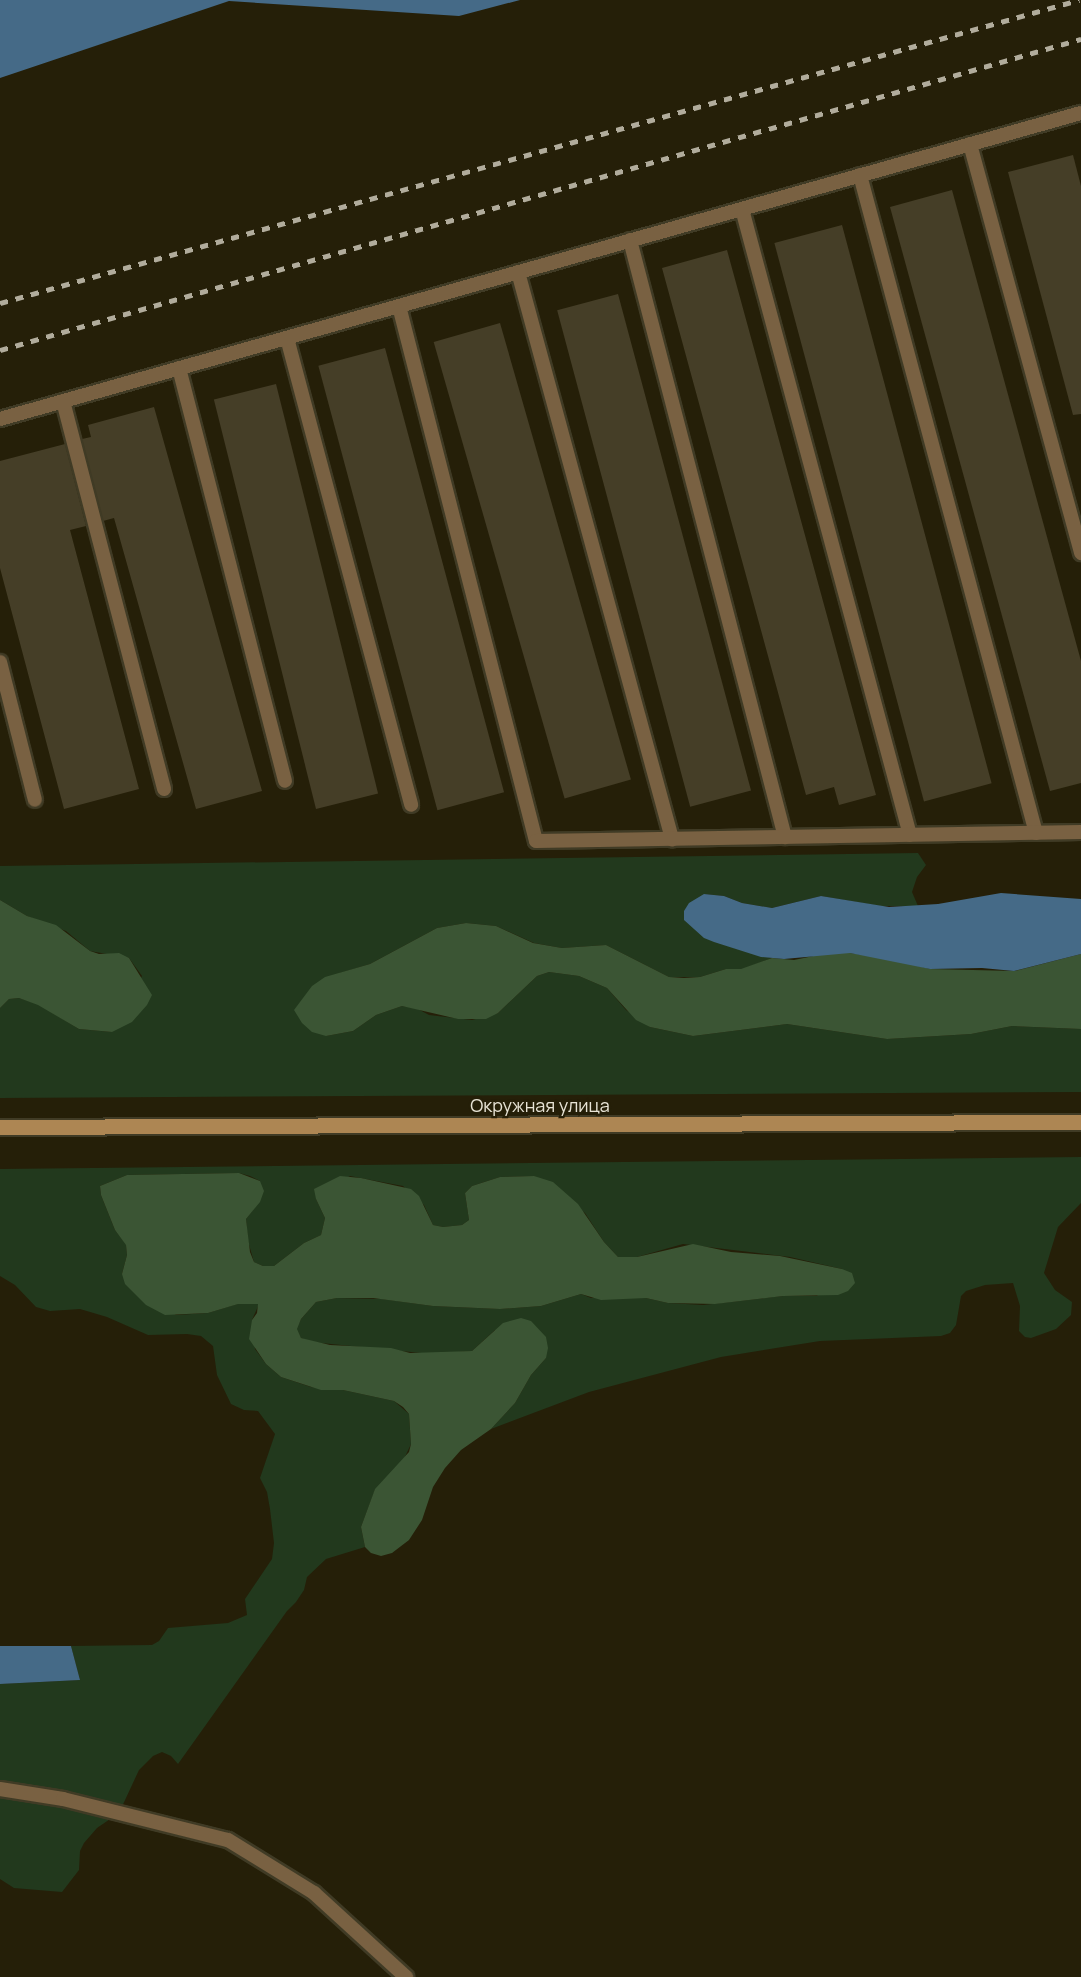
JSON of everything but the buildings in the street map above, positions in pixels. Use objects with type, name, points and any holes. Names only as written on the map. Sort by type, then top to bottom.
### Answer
[{"type":"main road","name":"Окружная улица","points":[[0,1127],[1081,1122]]},
{"type":"lane","points":[[0,419],[1081,112]]},
{"type":"lane","points":[[970,144],[1081,553]]},
{"type":"lane","points":[[860,175],[1036,833]]},
{"type":"lane","points":[[742,208],[910,835]]},
{"type":"lane","points":[[630,240],[786,837]]},
{"type":"lane","points":[[518,272],[672,839]]},
{"type":"lane","points":[[399,306],[537,841],[1081,832]]},
{"type":"lane","points":[[287,338],[411,805]]},
{"type":"lane","points":[[179,368],[285,781]]},
{"type":"lane","points":[[63,401],[164,789]]},
{"type":"lane","points":[[0,662],[35,800]]},
{"type":"lane","points":[[0,1790],[63,1799],[228,1840],[314,1893],[406,1977]]},
{"type":"green space","points":[[918,853],[926,865],[917,877],[912,892],[918,906],[880,906],[821,896],[772,908],[742,903],[724,896],[704,894],[734,948],[772,958],[741,970],[726,969],[700,977],[669,977],[606,945],[562,948],[534,943],[496,926],[466,923],[437,928],[370,964],[340,973],[326,1036],[353,1031],[376,1015],[402,1006],[416,1008],[429,1015],[472,1020],[498,1013],[537,976],[549,972],[579,976],[607,988],[626,1010],[650,1027],[693,1036],[787,1024],[887,1039],[971,1034],[1012,1026],[1081,1029],[1081,1092],[0,1098],[0,1008],[9,999],[19,998],[38,1004],[79,1029],[112,1032],[142,976],[129,958],[90,951],[66,931],[27,916],[0,900],[0,866]]},
{"type":"green space","points":[[0,900],[27,916],[56,925],[90,951],[99,954],[119,953],[129,958],[152,995],[147,1005],[132,1022],[112,1032],[79,1029],[38,1005],[19,998],[9,999],[0,1008]]},
{"type":"green space","points":[[466,923],[496,926],[533,943],[562,948],[606,945],[669,977],[684,978],[700,977],[726,969],[741,969],[772,958],[794,960],[828,953],[850,953],[891,959],[930,969],[1015,971],[1081,954],[1081,1029],[1012,1026],[971,1034],[887,1039],[787,1024],[693,1036],[650,1027],[636,1020],[607,988],[579,976],[549,972],[537,976],[498,1013],[486,1019],[458,1019],[402,1006],[376,1015],[353,1031],[326,1036],[312,1032],[302,1023],[294,1010],[312,986],[325,977],[370,964],[437,928]]},
{"type":"green space","points":[[1081,1157],[1081,1203],[1058,1227],[1044,1273],[1055,1290],[1072,1302],[1071,1315],[1056,1329],[1031,1338],[1025,1337],[1019,1331],[1020,1306],[1013,1283],[985,1285],[966,1291],[961,1296],[956,1325],[950,1333],[941,1336],[820,1341],[721,1357],[589,1392],[491,1429],[515,1403],[531,1375],[546,1358],[495,1330],[472,1351],[431,1354],[311,1342],[301,1338],[296,1329],[301,1319],[316,1302],[337,1298],[382,1299],[433,1306],[500,1309],[541,1306],[581,1294],[591,1298],[646,1298],[668,1303],[703,1305],[783,1296],[817,1296],[842,1269],[790,1257],[683,1244],[637,1257],[618,1257],[604,1242],[585,1213],[534,1176],[500,1177],[472,1186],[465,1193],[469,1220],[462,1225],[443,1227],[433,1225],[424,1205],[403,1186],[350,1176],[316,1199],[325,1218],[321,1235],[304,1243],[274,1266],[263,1266],[254,1262],[248,1241],[246,1219],[253,1210],[260,1181],[250,1176],[239,1173],[127,1175],[100,1186],[101,1195],[115,1230],[126,1244],[127,1255],[122,1274],[176,1315],[208,1313],[237,1304],[259,1304],[252,1320],[255,1349],[266,1364],[281,1377],[311,1387],[343,1390],[394,1401],[409,1414],[411,1444],[403,1461],[375,1490],[361,1527],[365,1547],[326,1559],[307,1577],[304,1590],[296,1602],[287,1611],[178,1764],[171,1756],[162,1752],[153,1756],[139,1770],[119,1813],[97,1828],[84,1843],[80,1851],[79,1870],[62,1892],[14,1888],[0,1879],[0,1684],[80,1680],[71,1646],[152,1645],[159,1641],[168,1628],[228,1623],[247,1615],[245,1599],[272,1559],[274,1543],[270,1509],[267,1492],[260,1478],[275,1434],[258,1411],[244,1410],[231,1404],[217,1375],[213,1346],[201,1336],[148,1335],[107,1317],[80,1309],[50,1311],[36,1307],[15,1285],[0,1276],[0,1169]]},
{"type":"green space","points":[[239,1173],[260,1181],[264,1191],[260,1202],[246,1219],[250,1252],[254,1262],[263,1266],[274,1266],[304,1243],[321,1235],[325,1218],[314,1189],[340,1176],[361,1178],[411,1189],[419,1196],[433,1225],[443,1227],[462,1225],[469,1220],[465,1193],[472,1186],[500,1177],[534,1176],[553,1182],[578,1204],[604,1242],[618,1257],[637,1257],[693,1244],[731,1252],[780,1256],[842,1269],[852,1273],[855,1283],[848,1291],[838,1295],[783,1296],[715,1304],[668,1303],[646,1298],[601,1300],[581,1294],[541,1306],[500,1309],[433,1306],[373,1298],[337,1298],[316,1302],[301,1319],[297,1329],[301,1338],[330,1345],[391,1348],[410,1353],[472,1351],[503,1323],[521,1318],[531,1321],[546,1337],[548,1348],[546,1358],[531,1375],[515,1403],[491,1429],[461,1450],[445,1468],[433,1487],[422,1520],[409,1540],[392,1553],[381,1556],[371,1553],[365,1547],[361,1527],[375,1489],[409,1452],[411,1444],[409,1414],[403,1407],[394,1401],[343,1390],[321,1390],[281,1377],[266,1364],[249,1339],[252,1320],[257,1313],[258,1304],[238,1304],[208,1313],[165,1315],[146,1305],[125,1284],[122,1274],[127,1255],[126,1245],[115,1230],[101,1195],[100,1186],[127,1175]]},
{"type":"water","points":[[0,0],[520,0],[459,16],[229,1],[0,78]]},
{"type":"water","points":[[1001,893],[1081,899],[1081,954],[1014,971],[982,968],[930,969],[850,953],[784,959],[761,957],[714,942],[704,938],[684,920],[684,911],[689,903],[704,894],[724,896],[742,903],[772,908],[821,896],[889,907],[938,904]]},
{"type":"water","points":[[0,1646],[71,1646],[80,1680],[0,1684]]},
{"type":"railway","points":[[0,303],[1079,0]]},
{"type":"railway","points":[[0,350],[1081,39]]}]
